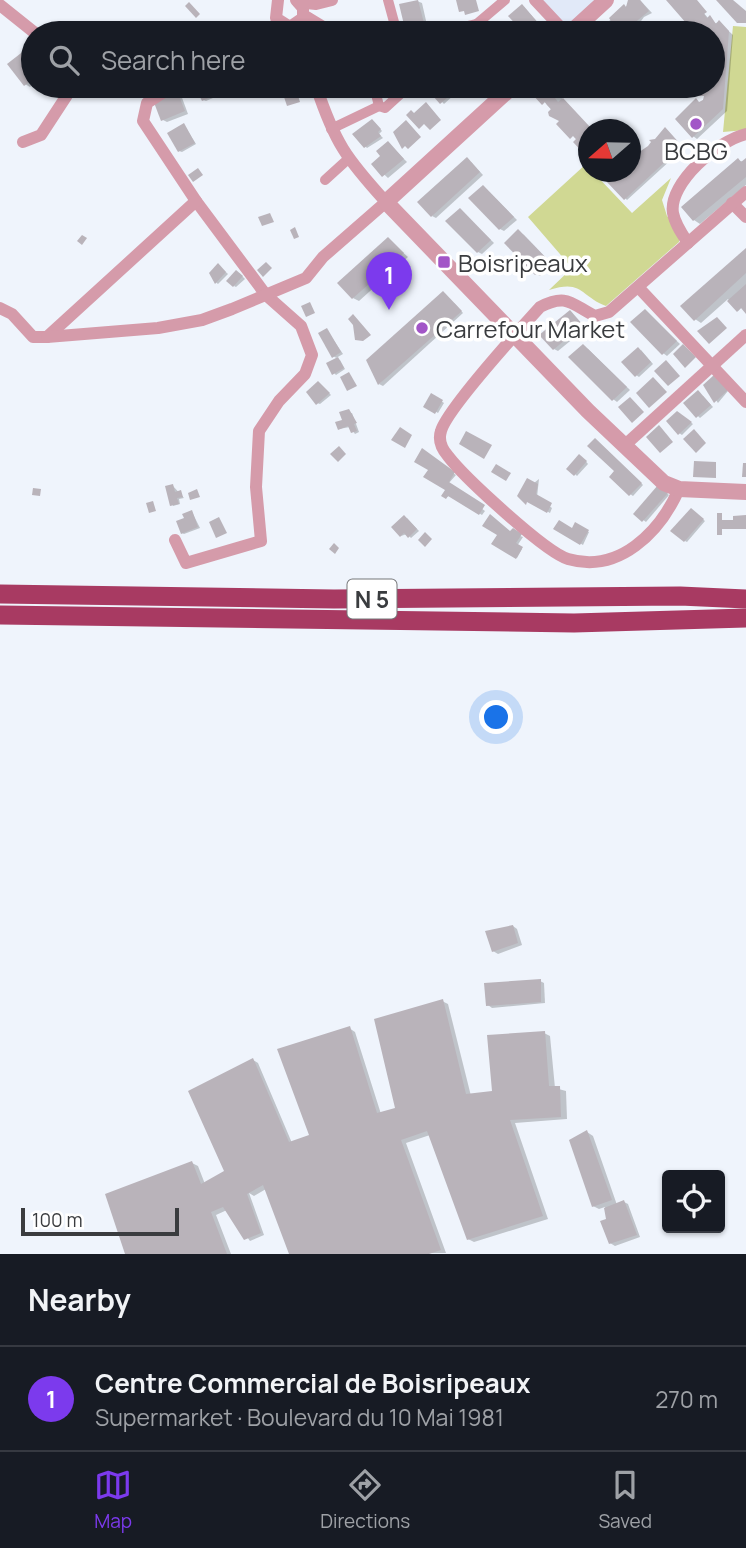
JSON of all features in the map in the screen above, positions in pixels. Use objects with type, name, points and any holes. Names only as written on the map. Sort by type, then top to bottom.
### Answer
[{"type":"highway","name":"N 5","points":[[0,594],[334,599],[680,596],[746,605]]},
{"type":"highway","name":"N 5","points":[[0,615],[574,623],[746,605]]},
{"type":"street","points":[[19,0],[5,8],[21,21]]},
{"type":"street","points":[[297,1],[316,4],[332,0]]},
{"type":"street","points":[[388,0],[394,21]]},
{"type":"street","points":[[480,21],[505,0]]},
{"type":"street","points":[[535,0],[556,21]]},
{"type":"street","points":[[582,21],[606,0]]},
{"type":"street","points":[[297,1],[303,8],[303,21]]},
{"type":"street","points":[[279,21],[276,18],[280,2]]},
{"type":"street","points":[[304,21],[316,4]]},
{"type":"street","points":[[23,142],[41,135],[65,98]]},
{"type":"street","points":[[155,98],[147,103],[143,121],[266,295],[301,326],[312,355],[305,374],[279,401],[259,431],[256,487],[261,541],[186,563],[175,540]]},
{"type":"street","points":[[320,98],[331,129],[347,160],[513,335],[664,484],[679,489],[746,492]]},
{"type":"street","points":[[377,98],[379,106]]},
{"type":"street","points":[[331,129],[379,106],[385,108],[396,98]]},
{"type":"street","points":[[0,308],[12,314],[33,337],[47,337],[158,328],[202,320],[266,295],[306,278],[323,257],[500,98]]},
{"type":"street","points":[[688,243],[673,214],[675,193],[717,147],[734,137],[746,134]]},
{"type":"street","points":[[325,180],[347,160]]},
{"type":"street","points":[[679,489],[666,513],[627,554],[590,562],[565,558],[542,543],[446,454],[440,441],[441,430],[460,401],[513,335],[540,307],[554,300],[564,300],[594,316],[601,316],[639,288],[746,192]]},
{"type":"street","points":[[47,337],[197,201]]},
{"type":"street","points":[[732,203],[746,217]]},
{"type":"street","points":[[639,288],[746,402]]},
{"type":"street","points":[[624,446],[746,335]]},
{"type":"shaded area","points":[[543,0],[599,0],[577,21],[561,21]]},
{"type":"green space","points":[[733,26],[746,27],[746,130],[723,132]]},
{"type":"green space","points":[[578,171],[578,182],[603,182],[632,213],[671,178],[662,200],[667,216],[680,230],[679,242],[606,306],[569,286],[549,290],[572,268],[528,217]]},
{"type":"building","points":[[418,0],[423,21],[403,21],[399,4]]},
{"type":"building","points":[[456,0],[476,0],[479,11],[465,15],[464,11],[459,12]]},
{"type":"building","points":[[628,0],[640,0],[649,11],[637,21],[611,21],[609,18],[624,4],[626,7]]},
{"type":"building","points":[[666,0],[697,0],[707,12],[704,14],[707,18],[710,15],[714,21],[684,21]]},
{"type":"building","points":[[716,0],[733,0],[746,11],[746,23],[737,23]]},
{"type":"building","points":[[189,2],[200,14],[196,18],[185,6]]},
{"type":"building","points":[[522,4],[536,21],[513,21],[508,16]]},
{"type":"building","points":[[725,27],[729,31],[725,83]]},
{"type":"building","points":[[21,53],[21,82],[7,64]]},
{"type":"building","points":[[180,98],[185,111],[161,121],[153,100]]},
{"type":"building","points":[[284,98],[299,98],[300,102],[287,106]]},
{"type":"building","points":[[435,98],[447,98],[440,104]]},
{"type":"building","points":[[536,98],[555,98],[558,102],[563,98],[583,119],[578,119],[578,147],[573,142],[576,139],[573,136],[570,139],[556,124],[559,121],[549,116],[551,109],[545,102],[542,105]]},
{"type":"building","points":[[696,98],[699,102],[724,98],[723,109],[692,138],[675,119]]},
{"type":"building","points":[[426,102],[441,120],[430,130],[424,124],[419,129],[406,115],[411,110],[414,113]]},
{"type":"building","points":[[372,119],[381,129],[378,132],[381,136],[364,148],[352,134]]},
{"type":"building","points":[[406,120],[421,137],[408,149],[405,146],[402,149],[393,132]]},
{"type":"building","points":[[184,123],[195,143],[178,152],[167,133]]},
{"type":"building","points":[[665,127],[682,146],[624,200],[607,182],[641,182],[641,151],[651,142],[649,140],[655,139]]},
{"type":"building","points":[[388,141],[404,159],[382,177],[371,164],[380,156],[376,151]]},
{"type":"building","points":[[467,157],[480,172],[431,217],[417,202]]},
{"type":"building","points":[[738,158],[741,162],[746,158],[746,177],[693,221],[681,207]]},
{"type":"building","points":[[198,168],[203,175],[193,182],[188,175]]},
{"type":"building","points":[[483,185],[514,217],[499,230],[468,198]]},
{"type":"building","points":[[460,208],[491,240],[477,253],[445,221]]},
{"type":"building","points":[[270,213],[274,222],[262,226],[258,217]]},
{"type":"building","points":[[295,227],[299,237],[294,239],[290,230]]},
{"type":"building","points":[[518,229],[550,262],[535,275],[504,243]]},
{"type":"building","points":[[82,235],[87,238],[82,245],[77,241]]},
{"type":"building","points":[[388,237],[404,253],[352,299],[337,283]]},
{"type":"building","points":[[746,248],[746,273],[694,321],[680,306]]},
{"type":"building","points":[[266,262],[272,268],[263,277],[257,270]]},
{"type":"building","points":[[218,263],[226,272],[215,284],[209,273]]},
{"type":"building","points":[[236,270],[243,276],[233,287],[226,281]]},
{"type":"building","points":[[746,284],[746,314],[741,308],[737,312],[727,301]]},
{"type":"building","points":[[443,291],[462,311],[378,385],[366,360]]},
{"type":"building","points":[[310,302],[315,313],[306,317],[301,306]]},
{"type":"building","points":[[645,309],[677,341],[662,355],[630,322]]},
{"type":"building","points":[[570,310],[583,325],[553,350],[539,335]]},
{"type":"building","points":[[353,314],[371,335],[363,341],[355,340],[353,325],[348,319]]},
{"type":"building","points":[[717,317],[727,328],[709,344],[697,331]]},
{"type":"building","points":[[327,328],[341,352],[332,358],[318,333]]},
{"type":"building","points":[[583,344],[627,387],[612,401],[568,357]]},
{"type":"building","points":[[683,344],[696,357],[685,368],[673,354]]},
{"type":"building","points":[[638,347],[651,362],[635,377],[621,362]]},
{"type":"building","points":[[338,357],[344,368],[332,375],[326,363]]},
{"type":"building","points":[[666,360],[680,376],[668,386],[654,371]]},
{"type":"building","points":[[349,372],[357,386],[347,391],[340,377]]},
{"type":"building","points":[[714,375],[728,390],[714,403],[703,385]]},
{"type":"building","points":[[653,377],[667,392],[649,408],[636,393]]},
{"type":"building","points":[[318,381],[330,393],[316,405],[306,392]]},
{"type":"building","points":[[698,390],[711,405],[696,418],[683,403]]},
{"type":"building","points":[[431,393],[443,400],[435,414],[423,407]]},
{"type":"building","points":[[630,397],[644,412],[632,423],[618,407]]},
{"type":"building","points":[[349,409],[357,423],[354,424],[357,431],[351,433],[348,426],[338,430],[335,422],[342,420],[339,412]]},
{"type":"building","points":[[677,411],[692,422],[678,435],[666,421]]},
{"type":"building","points":[[659,425],[673,442],[660,453],[646,437]]},
{"type":"building","points":[[400,427],[412,435],[405,448],[391,440]]},
{"type":"building","points":[[694,429],[706,443],[696,453],[683,439]]},
{"type":"building","points":[[466,431],[492,445],[484,459],[459,444]]},
{"type":"building","points":[[595,438],[642,483],[629,496],[609,477],[614,471],[587,446]]},
{"type":"building","points":[[339,446],[346,454],[338,462],[330,454]]},
{"type":"building","points":[[422,448],[455,472],[449,482],[485,505],[479,515],[448,496],[446,499],[441,496],[445,490],[423,477],[428,470],[414,462]]},
{"type":"building","points":[[579,454],[587,461],[574,476],[566,469]]},
{"type":"building","points":[[694,461],[716,462],[716,478],[693,477]]},
{"type":"building","points":[[743,463],[746,463],[746,477],[742,477]]},
{"type":"building","points":[[496,464],[511,473],[506,481],[491,472]]},
{"type":"building","points":[[527,478],[538,484],[536,494],[552,503],[547,513],[527,502],[526,505],[517,496]]},
{"type":"building","points":[[173,484],[175,492],[181,490],[183,497],[177,498],[179,504],[170,506],[165,486]]},
{"type":"building","points":[[658,485],[668,493],[642,522],[633,514]]},
{"type":"building","points":[[33,488],[41,489],[40,496],[32,495]]},
{"type":"building","points":[[197,489],[200,497],[190,500],[188,493]]},
{"type":"building","points":[[153,501],[156,511],[149,513],[146,503]]},
{"type":"building","points":[[691,508],[704,519],[684,542],[670,531]]},
{"type":"building","points":[[192,510],[198,527],[181,534],[176,521],[184,518],[182,514]]},
{"type":"building","points":[[717,513],[722,513],[722,520],[733,520],[733,516],[746,515],[746,529],[722,529],[722,535],[717,535]]},
{"type":"building","points":[[490,514],[510,531],[513,528],[522,534],[516,543],[523,547],[516,559],[491,544],[497,535],[482,526]]},
{"type":"building","points":[[404,515],[417,529],[408,538],[404,533],[400,537],[391,527]]},
{"type":"building","points":[[219,517],[227,533],[216,538],[209,522]]},
{"type":"building","points":[[559,520],[572,528],[575,522],[589,530],[580,545],[553,529]]},
{"type":"building","points":[[425,532],[432,539],[425,547],[418,540]]},
{"type":"building","points":[[334,543],[339,548],[335,554],[329,549]]},
{"type":"building","points":[[513,925],[518,943],[492,952],[485,931]]},
{"type":"building","points":[[541,979],[541,1002],[486,1006],[484,983]]},
{"type":"building","points":[[443,999],[466,1094],[492,1091],[487,1035],[545,1031],[549,1086],[560,1086],[561,1117],[510,1120],[543,1216],[467,1240],[427,1131],[401,1140],[441,1250],[429,1254],[289,1254],[263,1185],[247,1194],[261,1233],[244,1240],[223,1207],[211,1212],[227,1254],[125,1254],[105,1194],[192,1161],[201,1184],[224,1171],[188,1091],[253,1058],[289,1142],[309,1135],[277,1049],[350,1026],[377,1113],[395,1108],[374,1019]]},
{"type":"building","points":[[587,1130],[612,1200],[592,1207],[569,1140]]},
{"type":"building","points":[[624,1200],[637,1235],[609,1244],[600,1221],[606,1219],[604,1208]]},
{"type":"place","name":"BCBG","points":[[696,124]]},
{"type":"place","name":"Boisripeaux","points":[[444,262]]},
{"type":"place","name":"Centre Commercial de Boisripeaux","points":[[389,310]]},
{"type":"place","name":"Carrefour Market","points":[[422,328]]}]
